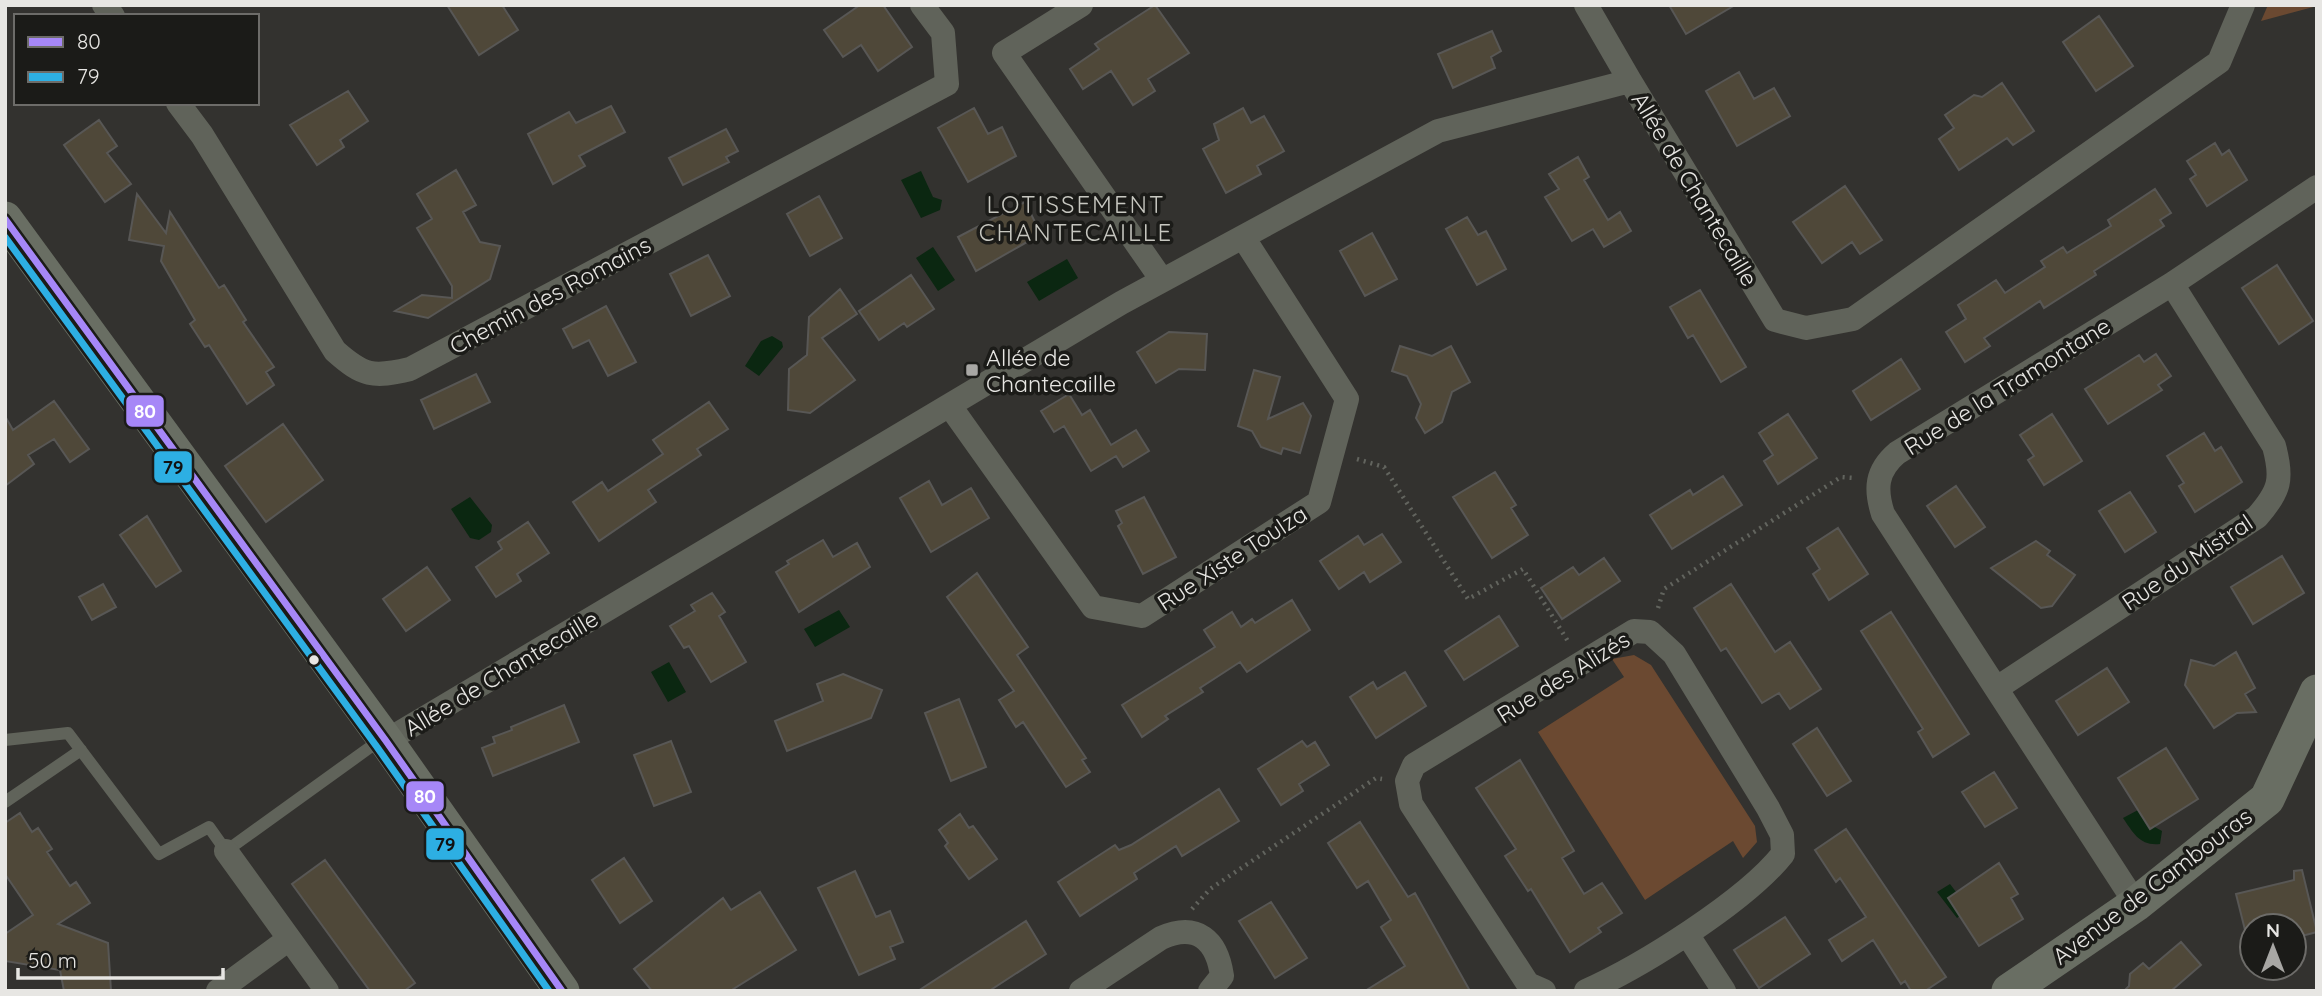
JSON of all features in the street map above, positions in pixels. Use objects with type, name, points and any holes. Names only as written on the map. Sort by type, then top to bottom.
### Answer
[{"type":"main road","points":[[5,219],[386,741],[562,991]]},
{"type":"main road","name":"Avenue de Cambouras","points":[[2009,991],[2136,904],[2267,799],[2317,692]]},
{"type":"street","name":"Chemin des Romains","points":[[180,105],[202,135],[335,351],[357,370],[382,376],[410,369],[947,84],[943,33],[922,5]]},
{"type":"street","points":[[1081,5],[1004,53],[1162,280]]},
{"type":"street","points":[[1586,5],[1629,81]]},
{"type":"street","name":"Allée de Chantecaille","points":[[386,741],[1162,280],[1438,131],[1629,81],[1775,320],[1806,328],[1853,319],[2220,62],[2244,5]]},
{"type":"street","name":"Rue de la Tramontane","points":[[1878,479],[1885,464],[1897,453],[2172,284],[2317,187]]},
{"type":"street","name":"Rue Xiste Toulza","points":[[950,407],[1093,607],[1142,616],[1319,502],[1335,452],[1347,399],[1243,237]]},
{"type":"street","name":"Rue du Mistral","points":[[1997,688],[2257,517],[2273,498],[2281,471],[2274,446],[2172,284]]},
{"type":"street","points":[[1878,479],[1877,497],[1883,514],[2136,904]]},
{"type":"street","name":"Rue des Alizés","points":[[1408,781],[1414,765],[1634,631],[1650,632],[1674,654],[1782,835],[1783,854],[1770,870],[1687,933],[1586,991]]},
{"type":"street","points":[[1408,781],[1411,804],[1447,861],[1528,984],[1544,991]]},
{"type":"street","points":[[226,851],[327,991]]},
{"type":"street","points":[[1081,991],[1171,933],[1191,932],[1212,943],[1219,959],[1222,976],[1210,991]]},
{"type":"street","points":[[1687,933],[1724,991]]},
{"type":"street","points":[[218,991],[289,939]]},
{"type":"lane","points":[[5,740],[68,733],[159,854],[209,827],[226,851],[369,748],[386,741]]},
{"type":"lane","points":[[5,802],[81,750]]},
{"type":"path","points":[[1335,452],[1384,467],[1468,599],[1523,569],[1582,665]]},
{"type":"path","points":[[1650,632],[1664,589],[1841,477],[1878,479]]},
{"type":"path","points":[[1171,933],[1210,888],[1376,778],[1408,781]]},
{"type":"shaded area","points":[[2268,5],[2317,5],[2317,6],[2261,21]]},
{"type":"shaded area","points":[[921,171],[933,197],[942,200],[940,210],[921,218],[901,180]]},
{"type":"shaded area","points":[[933,247],[955,280],[938,291],[916,258]]},
{"type":"shaded area","points":[[1067,259],[1078,278],[1039,301],[1027,282]]},
{"type":"shaded area","points":[[772,336],[782,342],[783,347],[759,376],[745,366],[761,341]]},
{"type":"shaded area","points":[[470,497],[492,525],[491,532],[479,540],[470,538],[451,509]]},
{"type":"shaded area","points":[[839,610],[850,627],[815,647],[804,629]]},
{"type":"shaded area","points":[[1634,655],[1651,665],[1755,826],[1757,842],[1743,858],[1733,841],[1645,900],[1538,732],[1624,677],[1612,659]]},
{"type":"shaded area","points":[[669,662],[686,692],[668,702],[651,672]]},
{"type":"shaded area","points":[[2138,810],[2151,825],[2162,831],[2160,844],[2142,841],[2123,818]]},
{"type":"shaded area","points":[[1950,884],[1969,909],[1957,918],[1937,892]]},
{"type":"building","points":[[447,5],[502,5],[518,30],[479,55]]},
{"type":"building","points":[[860,5],[883,5],[912,47],[878,71],[861,45],[843,57],[824,30]]},
{"type":"building","points":[[1155,5],[1189,53],[1148,79],[1155,91],[1133,105],[1111,71],[1083,89],[1070,69],[1099,49],[1095,44]]},
{"type":"building","points":[[1669,5],[1735,5],[1686,34]]},
{"type":"building","points":[[2099,16],[2133,66],[2096,91],[2063,42]]},
{"type":"building","points":[[1492,31],[1501,51],[1491,57],[1495,68],[1453,88],[1438,54]]},
{"type":"building","points":[[1739,72],[1754,99],[1774,88],[1790,116],[1737,146],[1706,91]]},
{"type":"building","points":[[2002,83],[2034,131],[2013,145],[2007,138],[1959,170],[1939,139],[1954,128],[1945,115],[1974,95],[1982,97]]},
{"type":"building","points":[[348,91],[368,121],[340,140],[344,147],[317,165],[290,125]]},
{"type":"building","points":[[611,106],[625,132],[579,156],[585,166],[553,184],[528,134],[569,112],[576,123]]},
{"type":"building","points":[[974,108],[988,134],[1002,127],[1016,156],[968,182],[938,128]]},
{"type":"building","points":[[1243,108],[1251,123],[1264,116],[1284,151],[1257,166],[1261,174],[1226,193],[1203,149],[1219,140],[1214,124]]},
{"type":"building","points":[[99,120],[117,146],[107,153],[131,184],[105,202],[64,145]]},
{"type":"building","points":[[726,129],[738,151],[726,157],[729,162],[683,185],[669,158]]},
{"type":"building","points":[[2215,143],[2222,155],[2229,150],[2247,180],[2207,206],[2190,179],[2196,175],[2187,161]]},
{"type":"building","points":[[1578,157],[1589,177],[1584,180],[1608,220],[1620,212],[1631,231],[1604,247],[1593,229],[1572,241],[1545,197],[1559,189],[1549,174]]},
{"type":"building","points":[[456,170],[476,205],[463,212],[480,242],[500,246],[490,279],[428,318],[395,311],[422,295],[452,298],[452,286],[417,228],[432,219],[417,194]]},
{"type":"building","points":[[1845,186],[1882,240],[1860,254],[1852,242],[1822,263],[1793,222]]},
{"type":"building","points":[[2155,189],[2171,213],[2160,220],[2164,226],[2094,271],[2096,275],[2044,308],[2040,301],[1984,338],[1990,346],[1965,362],[1946,332],[1966,319],[1958,305],[1996,280],[2005,293],[2045,267],[2041,261],[2063,247],[2067,253],[2111,226],[2108,220]]},
{"type":"building","points":[[137,194],[166,233],[170,212],[219,288],[224,285],[246,320],[243,322],[274,367],[266,372],[274,385],[247,404],[209,345],[205,347],[190,324],[195,320],[161,261],[164,246],[129,240]]},
{"type":"building","points":[[819,196],[842,238],[810,256],[787,214]]},
{"type":"building","points":[[1025,202],[1041,234],[976,271],[958,237]]},
{"type":"building","points":[[1467,217],[1478,235],[1486,231],[1506,269],[1477,285],[1446,229]]},
{"type":"building","points":[[1372,233],[1397,279],[1365,296],[1340,251]]},
{"type":"building","points":[[708,255],[730,296],[691,316],[670,274]]},
{"type":"building","points":[[2277,265],[2313,321],[2279,344],[2242,288]]},
{"type":"building","points":[[911,275],[934,309],[907,327],[904,323],[879,340],[859,311]]},
{"type":"building","points":[[840,289],[857,314],[822,338],[855,380],[810,413],[788,410],[789,369],[807,355],[809,317]]},
{"type":"building","points":[[1700,290],[1746,367],[1721,382],[1693,335],[1688,338],[1670,307]]},
{"type":"building","points":[[606,306],[636,362],[608,376],[589,340],[573,348],[563,329]]},
{"type":"building","points":[[1169,332],[1207,334],[1205,370],[1179,369],[1156,383],[1137,352]]},
{"type":"building","points":[[1400,346],[1432,356],[1451,346],[1470,382],[1452,392],[1442,422],[1425,433],[1416,418],[1421,404],[1407,376],[1392,371]]},
{"type":"building","points":[[2156,354],[2171,376],[2158,385],[2162,390],[2108,424],[2085,389],[2139,355],[2144,362]]},
{"type":"building","points":[[1901,359],[1920,389],[1871,420],[1853,391]]},
{"type":"building","points":[[1254,370],[1280,377],[1268,419],[1303,403],[1311,416],[1300,453],[1283,448],[1281,454],[1261,447],[1252,431],[1238,426]]},
{"type":"building","points":[[476,374],[490,402],[434,429],[421,400]]},
{"type":"building","points":[[1069,394],[1082,415],[1090,410],[1111,445],[1136,430],[1149,451],[1123,467],[1116,456],[1091,471],[1064,426],[1054,432],[1041,411]]},
{"type":"building","points":[[54,401],[89,449],[70,462],[54,439],[28,455],[34,464],[5,486],[5,416],[13,430]]},
{"type":"building","points":[[709,402],[728,429],[697,449],[701,455],[648,490],[656,502],[599,541],[573,502],[602,482],[608,491],[663,454],[653,440]]},
{"type":"building","points":[[1788,414],[1817,458],[1778,484],[1764,461],[1773,455],[1759,433]]},
{"type":"building","points":[[2052,414],[2082,461],[2044,485],[2028,460],[2034,456],[2020,435]]},
{"type":"building","points":[[283,424],[323,480],[266,522],[225,466]]},
{"type":"building","points":[[2204,433],[2215,451],[2221,447],[2242,482],[2195,512],[2179,486],[2184,483],[2167,456]]},
{"type":"building","points":[[1495,472],[1516,505],[1511,508],[1528,535],[1492,558],[1453,497]]},
{"type":"building","points":[[1723,476],[1742,505],[1672,549],[1650,515],[1690,490],[1693,495]]},
{"type":"building","points":[[929,481],[942,505],[971,488],[989,518],[931,552],[900,498]]},
{"type":"building","points":[[1956,486],[1985,527],[1955,547],[1927,506]]},
{"type":"building","points":[[2130,492],[2156,532],[2125,552],[2099,511]]},
{"type":"building","points":[[1144,497],[1176,557],[1143,574],[1118,526],[1122,523],[1116,511]]},
{"type":"building","points":[[147,516],[181,571],[156,587],[120,535]]},
{"type":"building","points":[[528,522],[549,553],[517,574],[521,581],[496,597],[476,567],[502,549],[498,542]]},
{"type":"building","points":[[1838,528],[1868,574],[1829,600],[1813,574],[1820,569],[1807,548]]},
{"type":"building","points":[[1382,534],[1401,562],[1370,582],[1364,572],[1339,589],[1320,561],[1358,536],[1364,545]]},
{"type":"building","points":[[823,540],[833,557],[857,543],[870,567],[799,612],[776,572],[789,564],[787,561]]},
{"type":"building","points":[[2036,541],[2050,551],[2047,555],[2075,575],[2052,606],[2041,608],[1991,568]]},
{"type":"building","points":[[2282,556],[2304,593],[2253,624],[2231,587]]},
{"type":"building","points":[[1604,558],[1620,581],[1562,619],[1541,588],[1573,567],[1579,575]]},
{"type":"building","points":[[427,567],[450,600],[406,631],[383,599]]},
{"type":"building","points":[[977,573],[1028,647],[1017,655],[1086,758],[1082,760],[1090,772],[1066,787],[1023,722],[1016,727],[999,700],[1014,691],[947,597]]},
{"type":"building","points":[[103,584],[116,607],[92,620],[79,597]]},
{"type":"building","points":[[1731,584],[1775,652],[1790,642],[1821,689],[1790,709],[1779,693],[1762,703],[1726,648],[1721,651],[1694,608]]},
{"type":"building","points":[[712,593],[725,612],[719,616],[746,662],[711,682],[689,646],[684,648],[670,626],[695,611],[691,605]]},
{"type":"building","points":[[1292,600],[1310,630],[1247,672],[1240,662],[1200,688],[1203,692],[1165,716],[1168,719],[1142,737],[1122,705],[1215,647],[1204,630],[1232,612],[1241,627],[1252,619],[1255,623]]},
{"type":"building","points":[[1891,612],[1969,734],[1933,757],[1918,732],[1923,729],[1861,631]]},
{"type":"building","points":[[1499,616],[1518,646],[1464,680],[1445,651]]},
{"type":"building","points":[[2236,652],[2255,688],[2245,694],[2256,712],[2237,713],[2214,728],[2185,685],[2191,660],[2214,666]]},
{"type":"building","points":[[2107,668],[2129,702],[2078,735],[2056,701]]},
{"type":"building","points":[[1405,672],[1426,706],[1376,738],[1350,697],[1373,682],[1377,689]]},
{"type":"building","points":[[843,674],[882,690],[871,718],[787,751],[775,721],[823,701],[817,684]]},
{"type":"building","points":[[959,699],[986,767],[951,781],[925,713]]},
{"type":"building","points":[[564,705],[579,742],[493,776],[482,748],[495,743],[493,737]]},
{"type":"building","points":[[1817,728],[1851,781],[1827,796],[1793,744]]},
{"type":"building","points":[[671,741],[691,792],[654,806],[634,755]]},
{"type":"building","points":[[1302,741],[1307,747],[1315,742],[1329,765],[1299,784],[1303,791],[1281,805],[1258,769]]},
{"type":"building","points":[[2166,748],[2198,799],[2150,829],[2118,778]]},
{"type":"building","points":[[1520,760],[1574,851],[1562,858],[1584,894],[1602,883],[1622,913],[1598,928],[1601,932],[1570,952],[1531,889],[1528,891],[1505,856],[1516,849],[1476,788]]},
{"type":"building","points":[[1994,772],[2017,808],[1985,827],[1962,792]]},
{"type":"building","points":[[1219,789],[1239,821],[1182,856],[1176,846],[1134,873],[1137,879],[1080,916],[1058,882],[1115,845],[1119,850],[1131,845]]},
{"type":"building","points":[[20,813],[32,832],[38,828],[52,849],[47,852],[70,886],[76,882],[90,903],[58,924],[108,943],[111,991],[64,991],[60,970],[5,961],[5,934],[33,915],[5,874],[5,823]]},
{"type":"building","points":[[960,814],[969,828],[973,826],[997,859],[969,879],[945,846],[948,843],[939,830]]},
{"type":"building","points":[[1360,822],[1408,897],[1415,893],[1470,991],[1365,991],[1405,966],[1381,927],[1391,920],[1368,881],[1357,888],[1328,843]]},
{"type":"building","points":[[1846,829],[1946,977],[1925,991],[1911,991],[1905,981],[1901,984],[1873,940],[1842,961],[1829,940],[1866,917],[1840,878],[1836,882],[1815,850]]},
{"type":"building","points":[[624,858],[652,901],[620,923],[592,880]]},
{"type":"building","points":[[325,860],[415,983],[404,991],[370,991],[292,884]]},
{"type":"building","points":[[1999,863],[2018,894],[2011,898],[2023,919],[1979,946],[1948,898]]},
{"type":"building","points":[[2302,870],[2317,932],[2308,934],[2308,912],[2240,912],[2236,894],[2294,880],[2294,871]]},
{"type":"building","points":[[855,871],[876,917],[890,911],[903,942],[890,947],[895,959],[859,975],[818,888]]},
{"type":"building","points":[[760,892],[796,950],[730,991],[652,991],[634,969],[723,898],[731,910]]},
{"type":"building","points":[[1271,902],[1307,958],[1275,978],[1239,921]]},
{"type":"building","points":[[1785,917],[1810,954],[1759,988],[1734,950]]},
{"type":"building","points":[[1026,921],[1046,954],[989,991],[918,991]]},
{"type":"building","points":[[2181,942],[2201,965],[2171,991],[2124,991],[2129,986],[2130,974],[2143,963],[2149,969]]},
{"type":"transit line","name":"80","points":[[5,219],[386,741],[562,991]]},
{"type":"transit line","name":"79","points":[[5,237],[377,747],[549,991]]},
{"type":"place","name":"Allée de Chantecaille","points":[[972,370]]},
{"type":"district","name":"LOTISSEMENT CHANTECAILLE","points":[[1076,218]]}]
